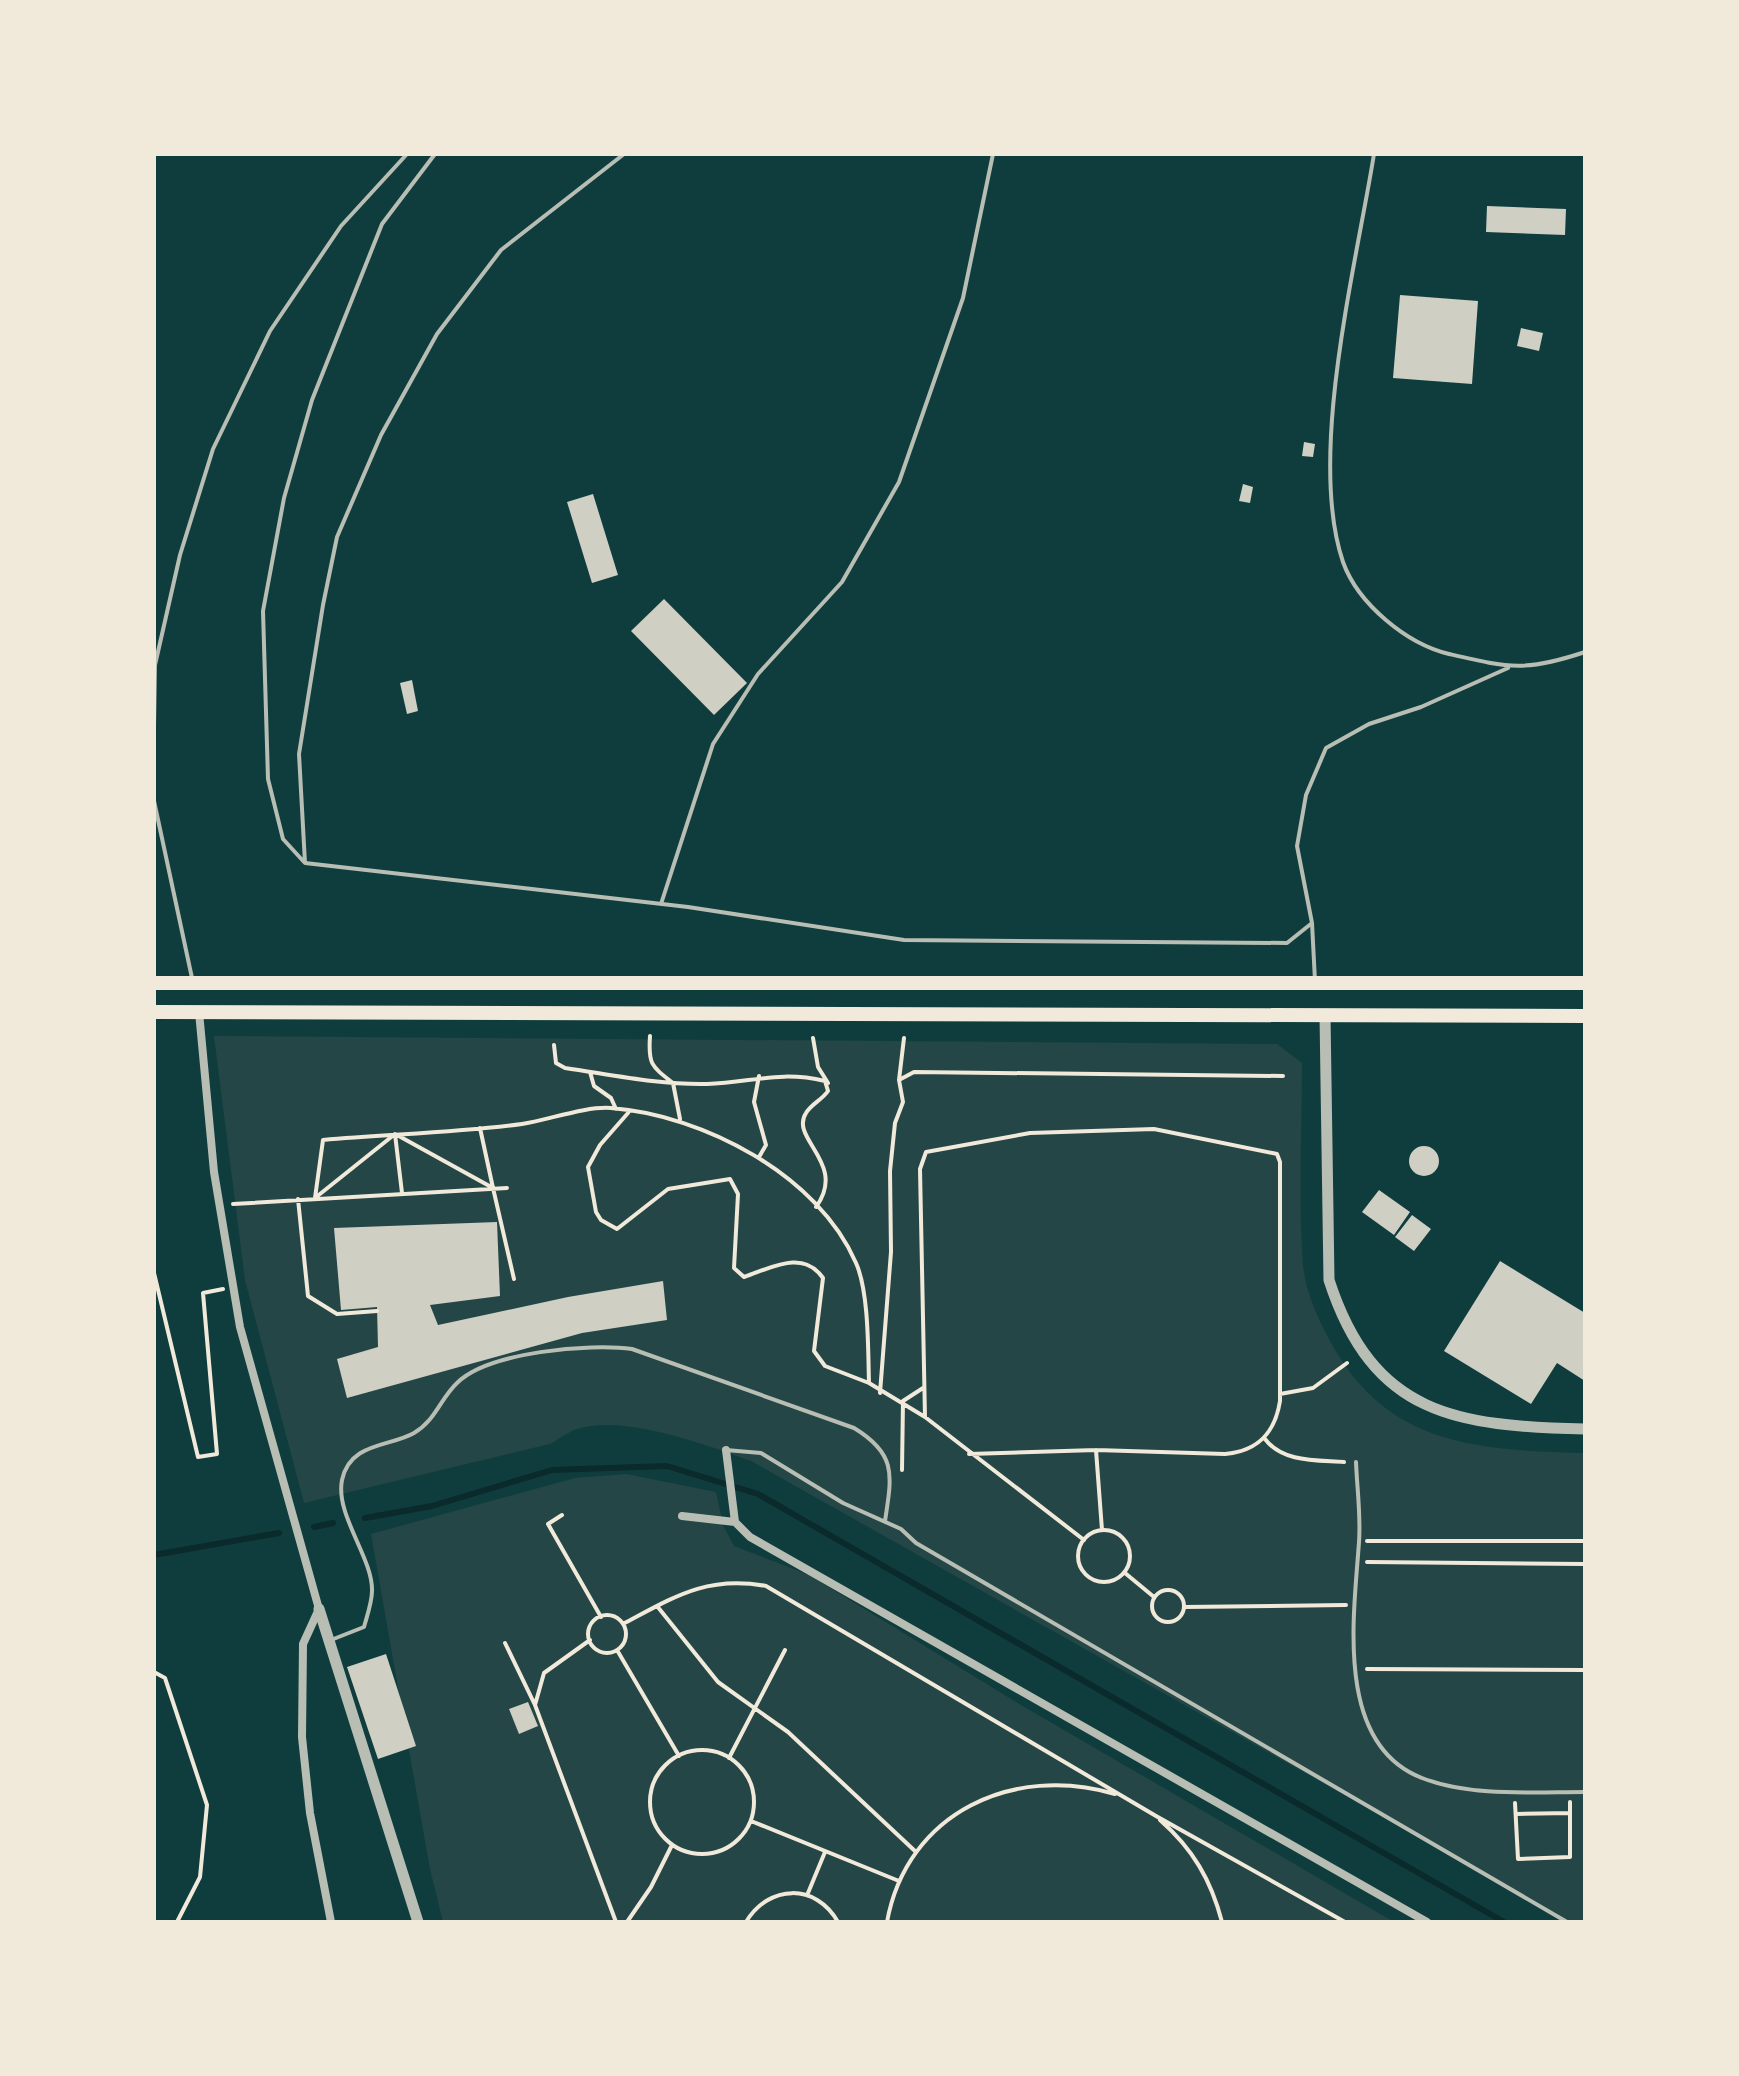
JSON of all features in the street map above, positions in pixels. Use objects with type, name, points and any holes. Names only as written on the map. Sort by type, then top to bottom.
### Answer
[{"type":"main road","points":[[154,983],[1585,983]]},
{"type":"main road","points":[[154,1012],[1585,1016]]},
{"type":"street","points":[[199,1012],[219,1205],[247,1356],[328,1642],[418,1922]]},
{"type":"street","points":[[1325,1015],[1329,1280],[1341,1316],[1356,1344],[1374,1368],[1419,1402],[1465,1420],[1505,1426],[1585,1429]]},
{"type":"street","points":[[726,1450],[735,1522],[750,1537],[1427,1922]]},
{"type":"street","points":[[682,1516],[735,1522]]},
{"type":"street","points":[[319,1609],[303,1644],[302,1737],[310,1813],[331,1922]]},
{"type":"lane","points":[[154,727],[154,672],[180,555],[213,449],[270,331],[341,226],[407,154]]},
{"type":"lane","points":[[435,154],[382,224],[312,400],[284,498],[263,611],[268,779],[283,839],[305,863],[661,904],[904,940],[1287,943],[1312,923]]},
{"type":"lane","points":[[305,863],[299,754],[323,605],[337,537],[381,435],[437,334],[501,250],[624,154]]},
{"type":"lane","points":[[661,904],[713,744],[758,674],[842,582],[899,482],[963,298],[993,154]]},
{"type":"lane","points":[[1374,154],[1333,401],[1331,494],[1344,564],[1379,617],[1431,650],[1508,668],[1540,666],[1585,652]]},
{"type":"lane","points":[[1316,985],[1312,923],[1297,846],[1306,795],[1326,748],[1369,724],[1421,707],[1508,668]]},
{"type":"lane","points":[[154,801],[193,983]]},
{"type":"lane","points":[[328,1642],[364,1627],[373,1589],[349,1521],[341,1482],[351,1461],[381,1441],[411,1434],[434,1418],[456,1383],[480,1367],[552,1350],[600,1344],[632,1349],[854,1428],[879,1443],[888,1465],[890,1486],[885,1521]]},
{"type":"lane","points":[[726,1450],[761,1453],[843,1503],[885,1521],[930,1551],[1567,1922]]},
{"type":"lane","points":[[1356,1462],[1359,1541],[1356,1562],[1356,1693],[1372,1732],[1390,1757],[1420,1778],[1515,1795],[1585,1792]]},
{"type":"path","points":[[650,1036],[649,1058],[656,1069],[673,1083],[680,1119]]},
{"type":"path","points":[[813,1038],[818,1067],[829,1085]]},
{"type":"path","points":[[880,1393],[891,1252],[890,1171],[895,1123],[903,1102],[899,1080],[904,1038]]},
{"type":"path","points":[[554,1045],[556,1063],[658,1084],[709,1084],[759,1076],[818,1080],[829,1085]]},
{"type":"path","points":[[590,1072],[594,1086],[611,1098],[616,1109]]},
{"type":"path","points":[[899,1080],[914,1072],[1283,1076]]},
{"type":"path","points":[[759,1076],[754,1102],[766,1145],[759,1157]]},
{"type":"path","points":[[816,1207],[827,1176],[810,1145],[804,1118],[806,1112],[823,1099],[829,1085]]},
{"type":"path","points":[[315,1198],[323,1140],[480,1127],[616,1109],[680,1119],[759,1157],[816,1207],[857,1264],[867,1327],[869,1383]]},
{"type":"path","points":[[628,1113],[600,1145],[588,1167],[596,1212],[601,1220],[617,1229],[668,1189],[730,1179],[738,1194],[734,1268],[744,1277],[792,1260],[816,1268],[823,1278],[814,1351],[825,1366],[869,1383],[880,1393],[903,1401],[1084,1540]]},
{"type":"path","points":[[480,1127],[514,1279]]},
{"type":"path","points":[[925,1417],[920,1169],[926,1152],[1030,1133],[1154,1129],[1277,1154],[1280,1162],[1280,1394],[1277,1421],[1265,1439],[1239,1453],[1225,1454],[1096,1450],[969,1454]]},
{"type":"path","points":[[395,1134],[493,1188]]},
{"type":"path","points":[[395,1134],[402,1193]]},
{"type":"path","points":[[315,1198],[395,1134]]},
{"type":"path","points":[[219,1205],[507,1188]]},
{"type":"path","points":[[298,1199],[308,1296],[337,1314],[377,1311]]},
{"type":"path","points":[[154,1273],[198,1457],[217,1454],[203,1293],[233,1287]]},
{"type":"path","points":[[1280,1394],[1313,1388],[1347,1363]]},
{"type":"path","points":[[903,1401],[923,1388]]},
{"type":"path","points":[[902,1481],[903,1401]]},
{"type":"path","points":[[1265,1439],[1271,1447],[1299,1459],[1356,1462]]},
{"type":"path","points":[[1096,1450],[1102,1530]]},
{"type":"path","points":[[562,1515],[548,1524],[601,1617]]},
{"type":"path","points":[[1102,1530],[1121,1536],[1127,1544],[1129,1564],[1124,1573],[1106,1582],[1087,1576],[1078,1559],[1084,1540],[1102,1530]]},
{"type":"path","points":[[1359,1541],[1585,1541]]},
{"type":"path","points":[[1356,1562],[1585,1564]]},
{"type":"path","points":[[1124,1573],[1154,1597]]},
{"type":"path","points":[[623,1624],[689,1590],[714,1583],[738,1581],[766,1586],[1156,1816],[1180,1838],[1200,1864],[1214,1893],[1222,1922]]},
{"type":"path","points":[[1170,1590],[1181,1596],[1184,1607],[1178,1619],[1165,1623],[1151,1609],[1154,1597],[1170,1590]]},
{"type":"path","points":[[1184,1607],[1356,1605]]},
{"type":"path","points":[[657,1606],[718,1682],[788,1732],[916,1852]]},
{"type":"path","points":[[601,1617],[615,1617],[623,1624],[625,1641],[617,1650],[601,1651],[590,1640],[590,1626],[601,1617]]},
{"type":"path","points":[[535,1705],[544,1673],[590,1640]]},
{"type":"path","points":[[505,1643],[535,1705],[616,1922]]},
{"type":"path","points":[[617,1650],[679,1756]]},
{"type":"path","points":[[729,1758],[785,1650]]},
{"type":"path","points":[[1355,1669],[1585,1670]]},
{"type":"path","points":[[154,1672],[165,1678],[207,1805],[200,1877],[177,1922]]},
{"type":"path","points":[[704,1750],[729,1758],[741,1767],[754,1793],[751,1821],[741,1837],[726,1848],[708,1854],[689,1852],[672,1845],[654,1821],[651,1791],[666,1765],[679,1756],[704,1750]]},
{"type":"path","points":[[887,1922],[899,1881],[916,1852],[942,1824],[974,1802],[1022,1786],[1048,1783],[1086,1785],[1123,1797],[1345,1922]]},
{"type":"path","points":[[1515,1795],[1518,1859],[1570,1857],[1570,1792]]},
{"type":"path","points":[[1516,1814],[1570,1813]]},
{"type":"path","points":[[751,1821],[899,1881]]},
{"type":"path","points":[[627,1922],[651,1887],[672,1845]]},
{"type":"path","points":[[808,1893],[825,1852]]},
{"type":"path","points":[[746,1922],[756,1907],[785,1892],[802,1892],[818,1899],[838,1922]]},
{"type":"shaded area","points":[[214,1036],[1277,1044],[1302,1063],[1301,1214],[1306,1284],[1329,1339],[1352,1374],[1377,1402],[1406,1421],[1438,1435],[1507,1449],[1585,1453],[1585,1922],[1570,1922],[751,1461],[711,1447],[641,1428],[596,1425],[574,1430],[550,1444],[304,1503],[245,1280]]},
{"type":"shaded area","points":[[626,1474],[716,1492],[723,1525],[734,1546],[809,1575],[1021,1705],[1394,1922],[443,1922],[430,1869],[371,1534],[575,1478]]},
{"type":"building","points":[[1487,206],[1566,209],[1565,235],[1486,232]]},
{"type":"building","points":[[1400,295],[1478,301],[1472,384],[1393,378]]},
{"type":"building","points":[[1521,328],[1543,333],[1539,351],[1517,346]]},
{"type":"building","points":[[1304,442],[1315,444],[1313,457],[1302,456]]},
{"type":"building","points":[[1243,484],[1253,487],[1250,503],[1239,501]]},
{"type":"building","points":[[593,494],[618,575],[592,583],[567,502]]},
{"type":"building","points":[[664,599],[747,683],[714,715],[631,631]]},
{"type":"building","points":[[412,680],[418,711],[407,714],[400,683]]},
{"type":"building","points":[[1424,1146],[1435,1150],[1439,1161],[1435,1172],[1424,1176],[1413,1172],[1409,1161],[1413,1150]]},
{"type":"building","points":[[1379,1190],[1410,1212],[1394,1235],[1362,1212]]},
{"type":"building","points":[[1412,1215],[1431,1229],[1414,1251],[1395,1237]]},
{"type":"building","points":[[497,1222],[500,1296],[430,1305],[438,1325],[568,1297],[663,1281],[667,1320],[582,1333],[347,1398],[337,1359],[378,1347],[377,1307],[341,1310],[334,1228]]},
{"type":"building","points":[[1500,1261],[1585,1313],[1585,1381],[1557,1363],[1531,1404],[1444,1351]]},
{"type":"building","points":[[386,1654],[416,1746],[378,1759],[347,1667]]},
{"type":"building","points":[[528,1702],[538,1726],[519,1734],[509,1709]]},
{"type":"waterway","points":[[365,1518],[432,1506],[552,1470],[667,1466],[758,1494],[1504,1922]]},
{"type":"waterway","points":[[314,1527],[333,1523]]},
{"type":"waterway","points":[[154,1555],[279,1533]]}]
